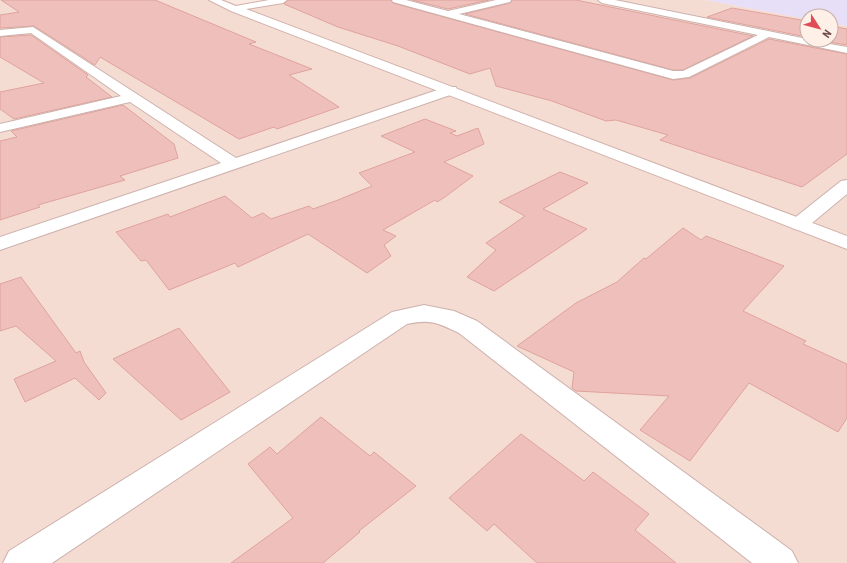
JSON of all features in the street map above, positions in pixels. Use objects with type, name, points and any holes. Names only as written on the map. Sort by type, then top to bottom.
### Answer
[{"type":"street","points":[[213,0],[847,243]]},
{"type":"street","points":[[234,9],[283,0]]},
{"type":"street","points":[[396,0],[672,75],[685,74],[768,34]]},
{"type":"street","points":[[448,15],[507,0]]},
{"type":"street","points":[[602,0],[847,50]]},
{"type":"street","points":[[0,33],[33,30],[132,98],[234,164]]},
{"type":"street","points":[[0,244],[451,90]]},
{"type":"street","points":[[0,128],[132,98]]},
{"type":"street","points":[[799,224],[847,185]]},
{"type":"street","points":[[21,563],[400,318],[424,313],[446,317],[468,327],[780,563]]},
{"type":"shaded area","points":[[0,0],[225,0],[241,6],[274,0],[706,0],[799,17],[799,48],[839,48],[839,24],[847,26],[847,563],[0,563]]},
{"type":"shaded area","points":[[706,0],[847,0],[847,26],[839,24],[839,8],[799,8],[799,17]]},
{"type":"building","points":[[1,0],[155,0],[256,42],[249,44],[312,69],[289,75],[339,107],[277,129],[274,127],[239,139],[100,57],[95,65],[34,26],[0,28],[0,15],[19,12]]},
{"type":"building","points":[[288,0],[391,0],[393,3],[673,80],[690,78],[769,39],[799,45],[799,48],[816,48],[847,54],[847,154],[802,187],[660,140],[668,135],[616,120],[606,121],[552,101],[496,86],[490,68],[470,74],[398,46],[338,27],[284,4]]},
{"type":"building","points":[[412,0],[489,0],[448,9]]},
{"type":"building","points":[[512,0],[576,0],[753,36],[683,70],[673,70],[465,14],[510,3]]},
{"type":"building","points":[[732,8],[799,20],[799,35],[707,17]]},
{"type":"building","points":[[839,28],[847,29],[847,45],[839,44]]},
{"type":"building","points":[[31,35],[88,75],[86,77],[112,97],[14,119],[0,109],[0,92],[44,83],[0,57],[0,37]]},
{"type":"building","points":[[123,105],[174,144],[178,158],[120,176],[125,180],[38,205],[40,207],[0,220],[0,141],[17,137],[11,131]]},
{"type":"building","points":[[425,119],[456,131],[450,133],[457,136],[478,128],[484,144],[444,162],[473,176],[437,202],[435,200],[383,230],[396,236],[384,245],[391,256],[367,273],[308,234],[238,267],[235,263],[169,290],[146,260],[141,261],[116,232],[168,214],[170,217],[225,196],[252,218],[263,213],[271,219],[309,206],[313,209],[338,200],[372,186],[359,173],[415,152],[381,136]]},
{"type":"building","points":[[560,172],[588,183],[543,209],[587,229],[494,291],[467,277],[496,250],[486,243],[525,216],[499,202]]},
{"type":"building","points":[[683,228],[701,240],[706,236],[784,266],[743,311],[806,341],[803,344],[847,364],[847,418],[838,432],[749,383],[690,461],[640,430],[669,396],[576,391],[572,388],[574,372],[517,346],[576,303],[617,282],[644,258],[646,259]]},
{"type":"building","points":[[21,277],[76,353],[80,351],[84,362],[106,393],[99,400],[75,378],[25,402],[14,379],[56,361],[16,326],[0,331],[0,284]]},
{"type":"building","points":[[179,328],[230,392],[181,420],[113,359]]},
{"type":"building","points":[[321,417],[370,456],[374,452],[416,486],[359,531],[360,532],[323,563],[231,563],[293,518],[248,464],[270,447],[277,454]]},
{"type":"building","points":[[521,434],[584,481],[593,472],[649,514],[635,530],[676,563],[537,563],[494,524],[487,531],[449,498]]}]
